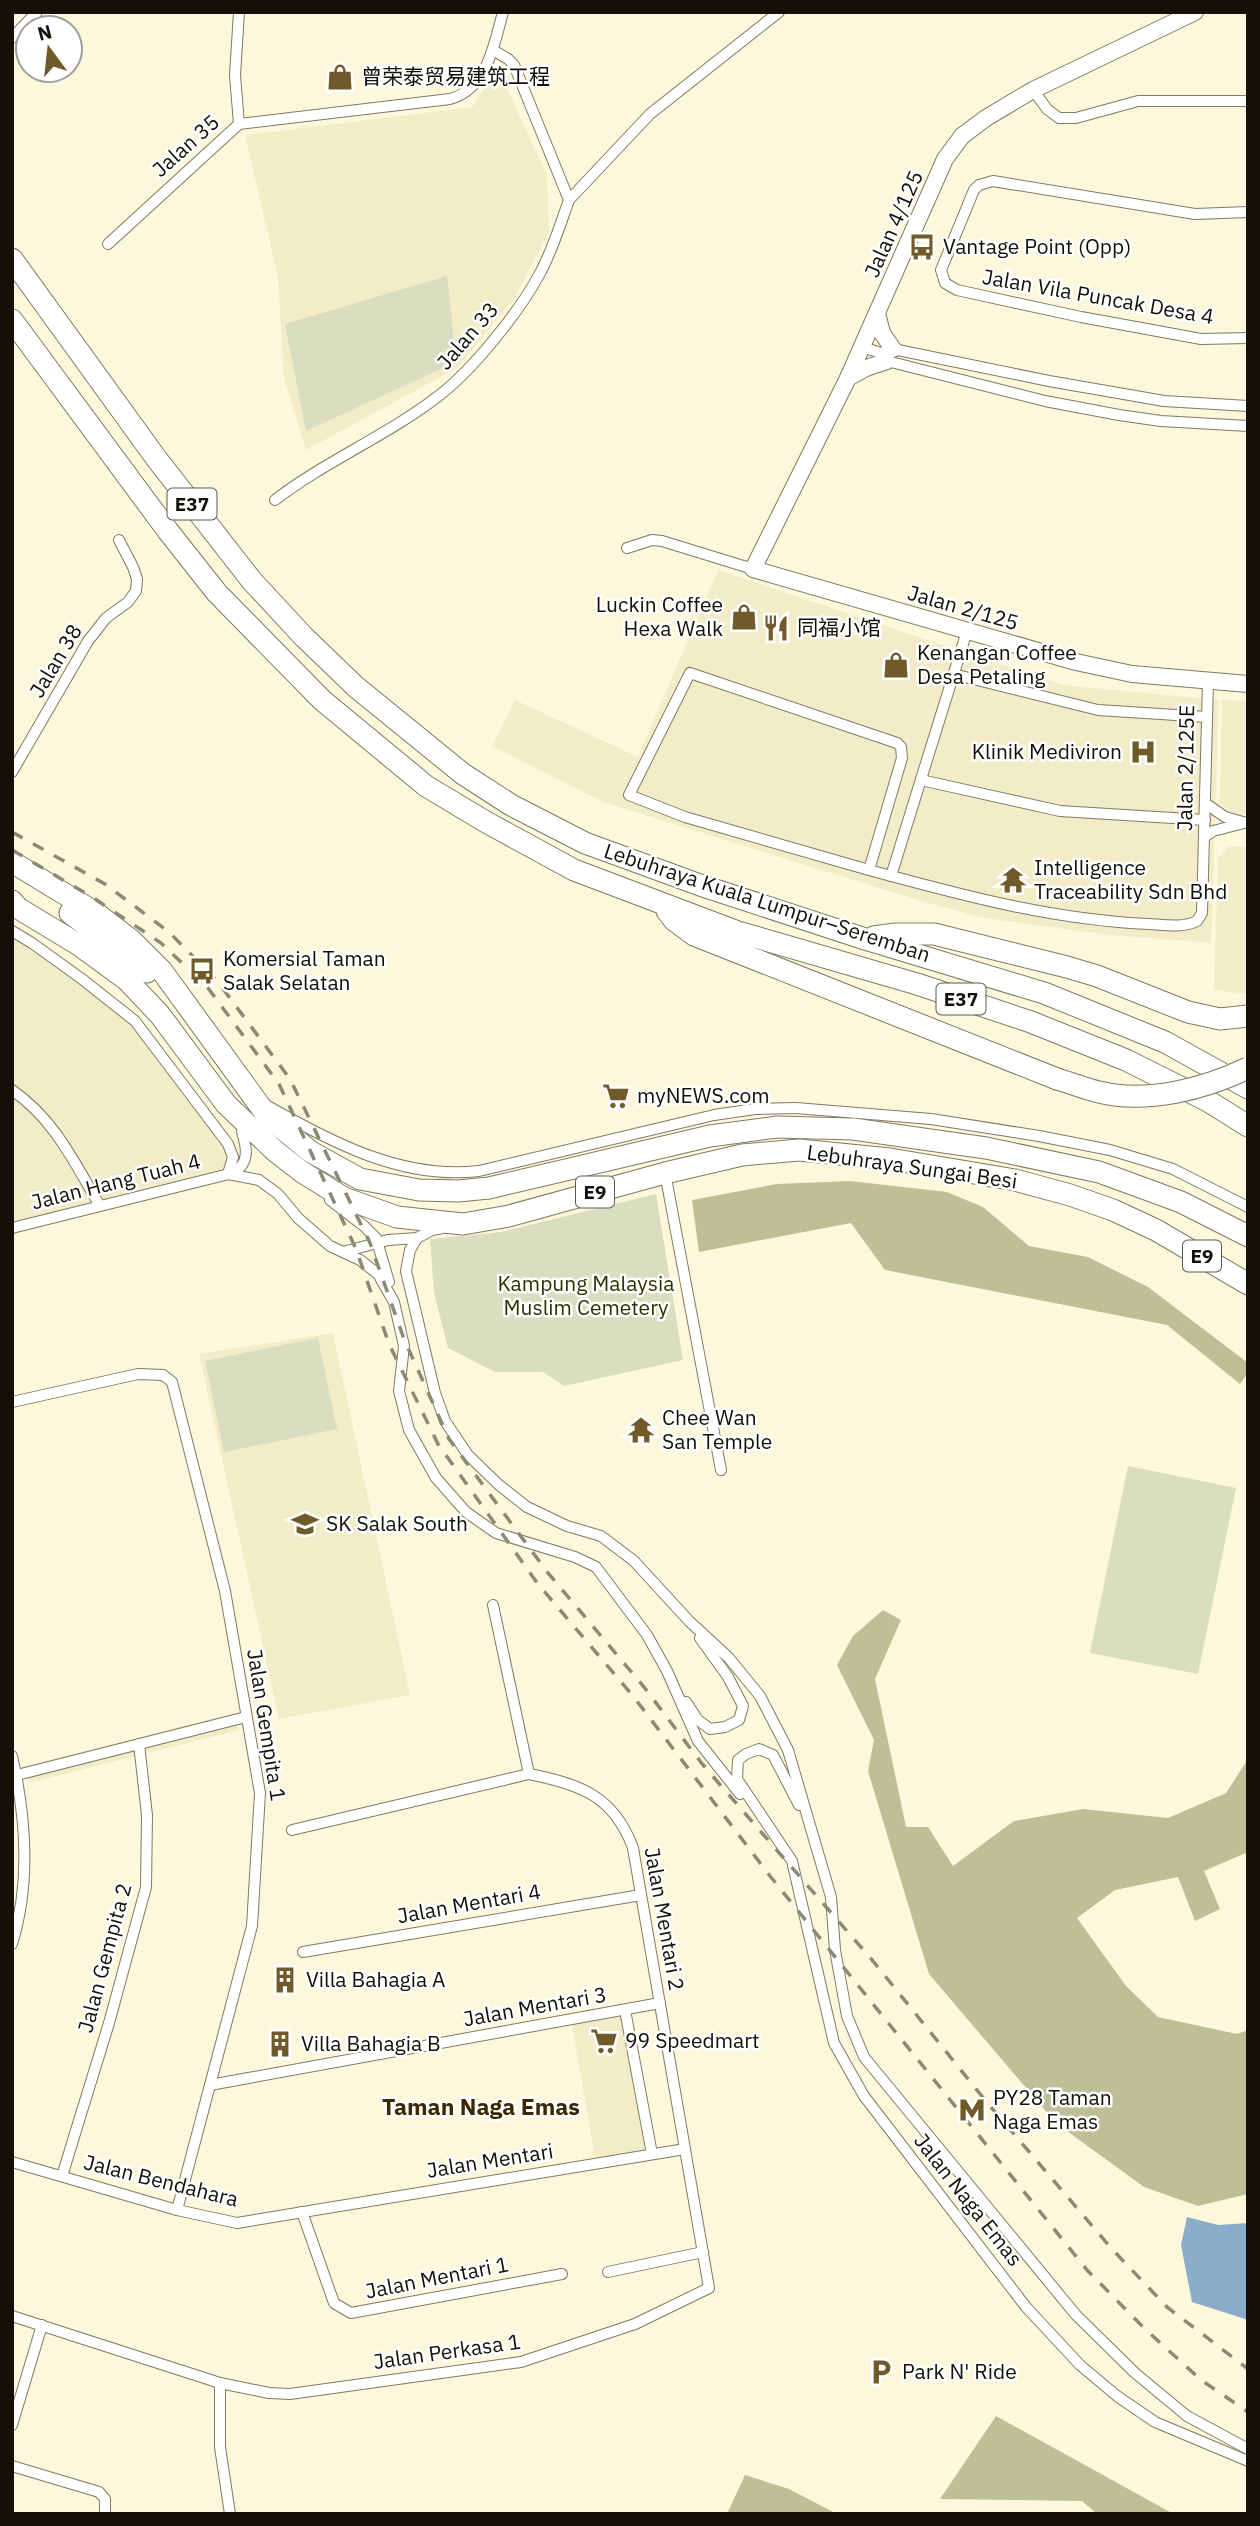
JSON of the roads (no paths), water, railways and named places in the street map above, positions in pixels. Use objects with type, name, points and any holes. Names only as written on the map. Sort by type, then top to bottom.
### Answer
[{"type":"highway","name":"Lebuhraya Kuala Lumpur–Seremban","points":[[12,259],[156,458],[252,581],[303,636],[356,687],[453,765],[511,805],[585,843],[699,885],[1044,993],[1165,1042],[1248,1088]]},
{"type":"highway","name":"Lebuhraya Kuala Lumpur–Seremban","points":[[12,320],[167,531],[218,593],[322,700],[408,773],[486,822],[573,870],[738,932],[917,984],[1031,1022],[1126,1060],[1208,1101],[1248,1126]]},
{"type":"highway","name":"Lebuhraya Sungai Besi","points":[[12,862],[96,913],[131,940],[162,971],[268,1117],[311,1152],[360,1180],[418,1190],[458,1191],[489,1188],[710,1136],[777,1127],[853,1129],[986,1148],[1098,1172],[1181,1202],[1248,1236]]},
{"type":"highway","points":[[12,878],[80,919],[184,1002]]},
{"type":"highway","points":[[662,904],[674,920],[694,935],[1057,1079],[1102,1093],[1150,1096],[1194,1090],[1248,1068]]},
{"type":"highway","name":"Lebuhraya Sungai Besi","points":[[14,905],[79,945],[127,980],[160,1015],[226,1104],[275,1151],[302,1172],[344,1198],[397,1217],[463,1224],[509,1216],[665,1172],[742,1155],[799,1150],[890,1159],[1015,1180],[1113,1210],[1156,1230],[1248,1284]]},
{"type":"highway","points":[[865,939],[895,934],[934,934],[1097,976],[1188,1013],[1220,1018],[1248,1016]]},
{"type":"highway","points":[[1218,1266],[1248,1297]]},
{"type":"street","points":[[12,38],[37,12]]},
{"type":"street","points":[[239,12],[235,75],[239,124]]},
{"type":"street","name":"Jalan 35","points":[[108,244],[239,124],[450,100],[469,92],[477,83],[493,50],[503,12]]},
{"type":"street","name":"Jalan 33","points":[[275,500],[301,480],[414,413],[463,375],[523,302],[541,272],[569,200],[649,114],[779,12]]},
{"type":"street","name":"Jalan 4/125","points":[[753,569],[848,378],[945,159],[962,136],[1033,90],[1195,12]]},
{"type":"street","points":[[493,50],[513,63],[569,200]]},
{"type":"street","points":[[1033,90],[1047,110],[1059,118],[1076,118],[1138,101],[1248,101]]},
{"type":"street","name":"Jalan Vila Puncak Desa 4","points":[[1248,212],[1195,214],[993,181],[979,185],[974,190],[941,270],[945,283],[957,290],[1201,339],[1248,338]]},
{"type":"street","points":[[877,313],[887,354]]},
{"type":"street","points":[[862,347],[1045,401],[1161,421],[1248,426]]},
{"type":"street","points":[[848,378],[887,354],[1164,401],[1248,406]]},
{"type":"street","name":"Jalan 38","points":[[12,772],[88,641],[106,618],[128,602],[136,591],[138,579],[134,567],[119,540]]},
{"type":"street","points":[[627,548],[652,540],[662,541],[753,569]]},
{"type":"street","name":"Jalan 2/125","points":[[753,569],[1076,663],[1132,674],[1248,684]]},
{"type":"street","points":[[891,876],[967,631]]},
{"type":"street","name":"Jalan 2/125E","points":[[869,870],[902,758],[901,747],[897,743],[690,673],[629,795],[685,817],[869,870],[1049,915],[1138,924],[1188,925],[1197,921],[1202,913],[1208,681]]},
{"type":"street","points":[[953,674],[1098,710],[1206,717]]},
{"type":"street","points":[[921,780],[1060,811],[1205,820]]},
{"type":"street","points":[[1205,803],[1225,817],[1245,822]]},
{"type":"street","points":[[1204,837],[1213,831],[1245,822]]},
{"type":"street","points":[[12,931],[52,957],[135,1021],[228,1144],[233,1157],[228,1174]]},
{"type":"street","points":[[12,1090],[32,1104],[55,1130],[100,1206]]},
{"type":"street","points":[[252,1096],[311,1131],[400,1167],[430,1172],[455,1174],[479,1171],[714,1115],[755,1109],[796,1108],[931,1119],[1110,1150],[1173,1169],[1248,1207]]},
{"type":"street","points":[[226,1104],[247,1146],[245,1159],[238,1170],[228,1174]]},
{"type":"street","points":[[242,1132],[290,1176],[323,1194],[364,1226],[377,1242],[394,1302]]},
{"type":"street","points":[[665,1172],[721,1470]]},
{"type":"street","name":"Jalan Hang Tuah 4","points":[[12,1228],[228,1174]]},
{"type":"street","name":"Jalan Naga Emas","points":[[228,1174],[259,1180],[278,1194],[298,1218],[330,1246],[360,1260],[378,1273],[394,1302],[404,1346],[399,1391],[409,1430],[436,1478],[466,1512],[496,1533],[596,1566],[648,1635],[698,1741],[792,1861]]},
{"type":"street","points":[[344,1252],[377,1242],[416,1238],[432,1230],[463,1224]]},
{"type":"street","name":"Jalan Naga Emas","points":[[416,1238],[410,1250],[406,1271],[435,1393],[445,1421],[468,1455],[527,1507],[567,1526],[601,1536],[634,1561],[689,1621],[729,1658],[760,1696],[788,1750],[831,1897],[835,1950],[848,2016],[864,2057],[1076,2315],[1135,2373],[1187,2416],[1248,2449]]},
{"type":"street","name":"Jalan Gempita 1","points":[[12,1402],[138,1374],[163,1375],[172,1382],[225,1591],[260,1793],[255,1895],[252,1926],[177,2210]]},
{"type":"street","points":[[493,1605],[529,1774]]},
{"type":"street","name":"Jalan Naga Emas","points":[[667,1671],[698,1720],[710,1729],[725,1727],[738,1720],[743,1706],[728,1677],[689,1621]]},
{"type":"street","points":[[17,1774],[246,1717]]},
{"type":"street","name":"Jalan Gempita 2","points":[[62,2176],[109,2023],[146,1887],[147,1815],[139,1744]]},
{"type":"street","name":"Jalan Naga Emas","points":[[814,1839],[774,1755],[759,1749],[738,1760],[737,1779],[792,1861],[834,2043],[864,2096],[1026,2307],[1080,2365],[1117,2396],[1155,2422],[1248,2460]]},
{"type":"street","points":[[12,1756],[25,1833],[23,1879],[12,1944]]},
{"type":"street","name":"Jalan Mentari 2","points":[[292,1830],[529,1774],[565,1781],[606,1804],[625,1827],[633,1848],[709,2288]]},
{"type":"street","name":"Jalan Mentari 4","points":[[303,1952],[641,1895]]},
{"type":"street","name":"Jalan Mentari 3","points":[[210,2085],[660,2003]]},
{"type":"street","points":[[625,2010],[652,2154]]},
{"type":"street","name":"Jalan Mentari","points":[[302,2212],[685,2149]]},
{"type":"street","name":"Jalan Bendahara","points":[[12,2162],[177,2210],[237,2223],[302,2212]]},
{"type":"street","name":"Jalan Mentari 1","points":[[302,2212],[334,2303],[351,2313],[562,2274]]},
{"type":"street","points":[[607,2272],[703,2252]]},
{"type":"street","name":"Jalan Perkasa 1","points":[[12,2316],[220,2383],[269,2393],[290,2394],[521,2362],[635,2324],[709,2288]]},
{"type":"street","points":[[12,2425],[42,2325]]},
{"type":"street","points":[[220,2383],[220,2447],[230,2514]]},
{"type":"street","points":[[12,2466],[99,2492],[105,2500],[105,2514]]},
{"type":"water","points":[[1187,2217],[1218,2225],[1248,2223],[1248,2320],[1192,2302],[1181,2245]]},
{"type":"railway","points":[[12,832],[105,884],[169,932],[218,982],[290,1079],[370,1243],[404,1339],[449,1439],[548,1573],[644,1687],[703,1765],[873,1961],[985,2100],[1111,2248],[1167,2307],[1248,2369]]},
{"type":"railway","points":[[12,850],[92,897],[161,943],[208,988],[279,1084],[356,1249],[389,1344],[438,1444],[538,1584],[633,1696],[770,1876],[1087,2270],[1144,2328],[1201,2380],[1248,2412]]},
{"type":"place","name":"曾荣泰贸易建筑工程","points":[[340,77]]},
{"type":"place","name":"Vantage Point (Opp)","points":[[922,247]]},
{"type":"place","name":"Luckin Coffee Hexa Walk","points":[[744,617]]},
{"type":"place","name":"同福小馆","points":[[776,628]]},
{"type":"place","name":"Kenangan Coffee Desa Petaling","points":[[896,665]]},
{"type":"place","name":"Klinik Mediviron","points":[[1143,752]]},
{"type":"place","name":"Intelligence Traceability Sdn Bhd","points":[[1013,880]]},
{"type":"place","name":"Komersial Taman Salak Selatan","points":[[202,971]]},
{"type":"place","name":"myNEWS.com","points":[[616,1096]]},
{"type":"place","name":"Chee Wan San Temple","points":[[641,1430]]},
{"type":"place","name":"SK Salak South","points":[[305,1524]]},
{"type":"place","name":"Villa Bahagia A","points":[[285,1980]]},
{"type":"place","name":"99 Speedmart","points":[[604,2041]]},
{"type":"place","name":"Villa Bahagia B","points":[[280,2044]]},
{"type":"place","name":"PY28 Taman Naga Emas","points":[[972,2110]]},
{"type":"place","name":"Park N' Ride","points":[[881,2372]]},
{"type":"district","name":"Taman Naga Emas","points":[[481,2107]]},
{"type":"park label","name":"Kampung Malaysia Muslim Cemetery","points":[[586,1296]]}]
